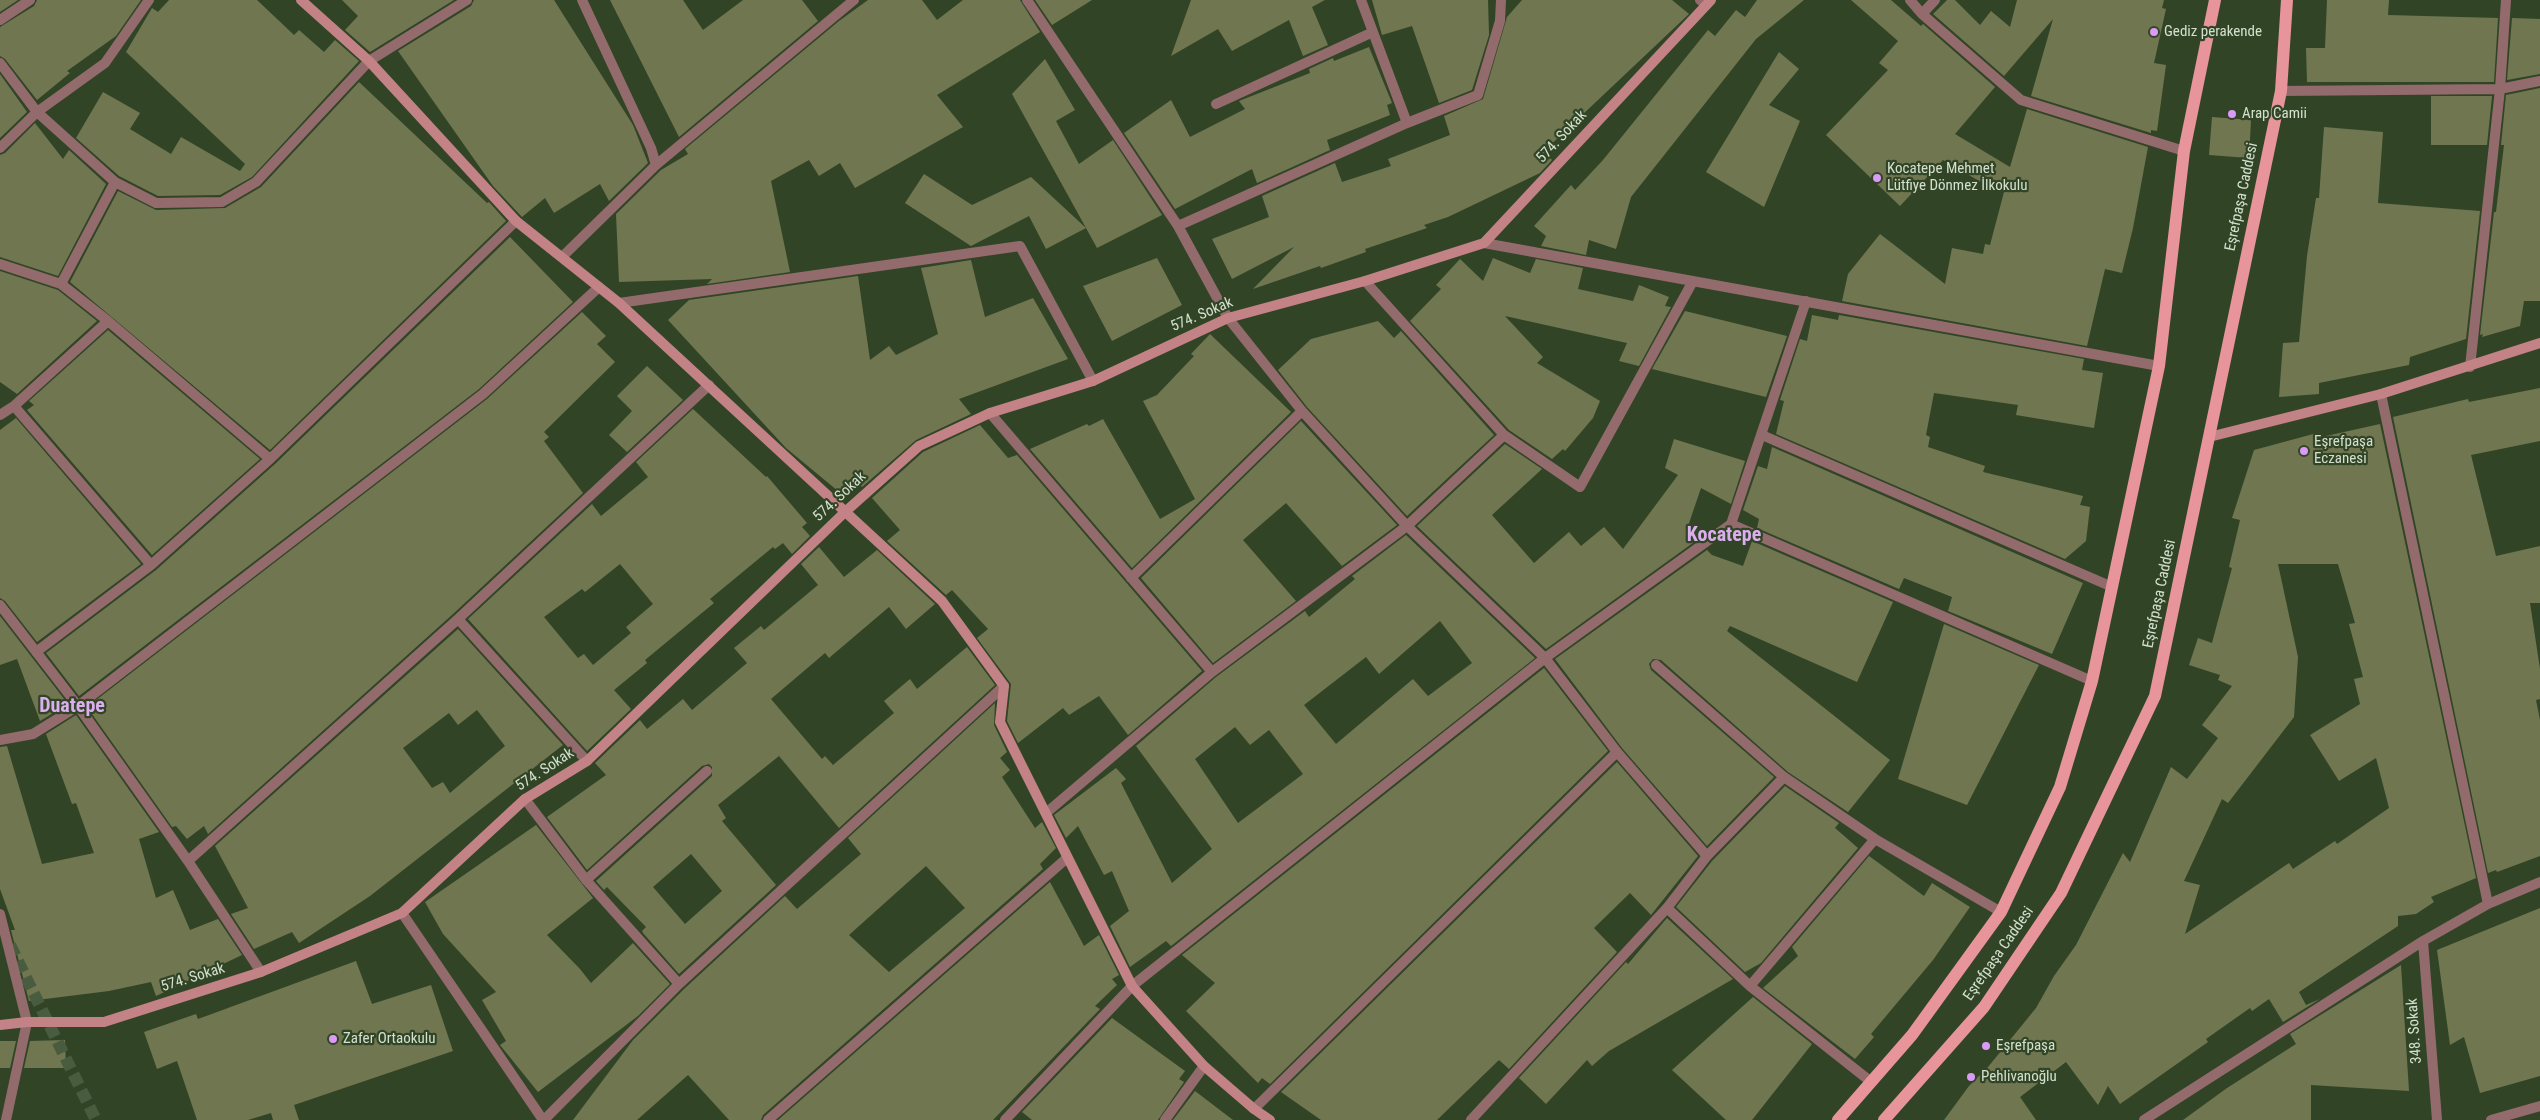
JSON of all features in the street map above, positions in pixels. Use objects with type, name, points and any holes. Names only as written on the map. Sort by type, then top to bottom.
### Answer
[{"type":"main road","name":"Eşrefpaşa Caddesi","points":[[1838,1120],[1912,1035],[2001,912],[2060,787],[2092,681],[2110,586],[2158,366],[2184,151],[2215,0]]},
{"type":"main road","name":"Eşrefpaşa Caddesi","points":[[1884,1120],[1984,1007],[2061,893],[2155,696],[2281,91],[2287,0]]},
{"type":"street","points":[[0,20],[30,0]]},
{"type":"street","points":[[0,148],[37,112],[105,63],[149,0]]},
{"type":"street","points":[[300,0],[369,62],[516,221],[619,303],[942,601],[1004,686],[1000,722],[1132,986],[1204,1066],[1254,1109],[1270,1120]]},
{"type":"street","points":[[0,63],[37,112],[115,182],[156,203],[222,202],[256,182],[369,62],[467,0]]},
{"type":"street","points":[[582,0],[651,148],[656,165]]},
{"type":"street","points":[[562,258],[656,165],[854,0]]},
{"type":"street","points":[[1027,0],[1178,226],[1228,318],[1302,411],[1407,526],[1545,658],[1617,752],[1707,856]]},
{"type":"street","points":[[1361,0],[1408,123]]},
{"type":"street","points":[[1178,226],[1408,123],[1478,94],[1500,21],[1501,0]]},
{"type":"street","points":[[1910,0],[1922,14],[2021,100],[2184,151]]},
{"type":"street","points":[[1922,14],[1935,0]]},
{"type":"street","points":[[2470,367],[2500,89],[2506,0]]},
{"type":"street","name":"574. Sokak","points":[[0,1025],[27,1022],[104,1022],[261,972],[402,913],[525,799],[587,761],[845,512],[919,446],[990,413],[1093,381],[1228,318],[1365,281],[1484,243],[1705,2]]},
{"type":"street","points":[[1216,104],[1374,32]]},
{"type":"street","points":[[2281,91],[2500,89],[2540,81]]},
{"type":"street","points":[[61,284],[115,182]]},
{"type":"street","points":[[36,652],[151,565],[270,459],[516,221]]},
{"type":"street","points":[[1484,243],[2158,366]]},
{"type":"street","points":[[619,303],[1020,246],[1093,381]]},
{"type":"street","points":[[0,264],[61,284],[108,321],[270,459]]},
{"type":"street","points":[[1365,281],[1504,435],[1580,487],[1692,281]]},
{"type":"street","points":[[0,740],[32,734],[78,706],[483,394],[599,287]]},
{"type":"street","points":[[1006,1120],[1132,986],[1545,658],[1731,524],[1806,301]]},
{"type":"street","points":[[0,415],[14,406],[108,321]]},
{"type":"street","points":[[2208,437],[2381,394],[2540,343]]},
{"type":"street","points":[[188,861],[458,619],[709,385]]},
{"type":"street","points":[[2381,394],[2488,904]]},
{"type":"street","points":[[14,406],[151,565]]},
{"type":"street","points":[[1131,578],[1302,411]]},
{"type":"street","points":[[990,413],[1212,672]]},
{"type":"street","points":[[1046,813],[1212,672],[1407,526],[1504,435]]},
{"type":"street","points":[[1762,435],[2110,586]]},
{"type":"street","points":[[1731,524],[2092,681]]},
{"type":"street","points":[[0,605],[78,706],[188,861],[261,972]]},
{"type":"street","points":[[458,619],[587,761]]},
{"type":"street","points":[[1656,665],[1784,777],[1875,839],[2001,912]]},
{"type":"street","points":[[402,913],[543,1120],[679,984],[1004,686]]},
{"type":"street","points":[[1254,1109],[1617,752]]},
{"type":"street","points":[[586,880],[707,771]]},
{"type":"street","points":[[1471,1120],[1667,908],[1707,856],[1784,777]]},
{"type":"street","points":[[525,799],[586,880],[679,984]]},
{"type":"street","points":[[1750,986],[1875,839]]},
{"type":"street","points":[[768,1120],[1067,858]]},
{"type":"street","points":[[2144,1120],[2423,941],[2488,904],[2540,882]]},
{"type":"street","points":[[1667,908],[1750,986],[1870,1081]]},
{"type":"street","points":[[0,914],[27,1022],[6,1120]]},
{"type":"street","name":"348. Sokak","points":[[2423,941],[2437,1120]]},
{"type":"street","points":[[1165,1120],[1204,1066]]},
{"type":"street","points":[[2491,1120],[2540,1106]]},
{"type":"building","points":[[0,0],[18,0],[0,12]]},
{"type":"building","points":[[37,0],[141,0],[116,36],[67,71],[70,73],[37,100],[5,59],[0,56],[0,27],[34,6]]},
{"type":"building","points":[[169,0],[257,0],[294,35],[299,30],[324,52],[335,40],[359,61],[252,177],[220,195],[158,196],[119,176],[76,138],[103,92],[140,113],[130,129],[171,154],[181,137],[240,171],[245,164],[126,52],[152,8],[158,12]]},
{"type":"building","points":[[342,0],[454,0],[370,52],[345,30],[358,16]]},
{"type":"building","points":[[474,0],[554,0],[633,125],[648,163],[609,201],[600,184],[554,213],[545,198],[522,217],[493,186],[398,51],[471,6]]},
{"type":"building","points":[[610,0],[683,0],[703,30],[743,0],[802,0],[818,21],[679,137]]},
{"type":"building","points":[[868,0],[922,0],[937,20],[963,0],[1020,0],[1040,32],[937,95],[963,127],[855,188],[840,163],[819,176],[809,160],[771,181],[790,272],[707,284],[712,279],[619,282],[616,214],[661,170],[688,154],[685,149],[839,21]]},
{"type":"building","points":[[1035,0],[1092,0],[1052,25]]},
{"type":"building","points":[[1191,0],[1325,0],[1312,7],[1328,45],[1303,56],[1289,20],[1232,51],[1218,29],[1171,56]]},
{"type":"building","points":[[1372,0],[1488,0],[1489,35],[1472,90],[1439,103],[1412,26],[1382,35]]},
{"type":"building","points":[[1522,0],[1672,0],[1689,14],[1544,151],[1552,160],[1540,173],[1448,217],[1424,225],[1427,228],[1365,249],[1366,252],[1321,268],[1320,266],[1253,289],[1294,247],[1232,279],[1212,239],[1269,217],[1262,196],[1335,163],[1342,182],[1391,166],[1388,159],[1450,135],[1444,116],[1483,99],[1507,17]]},
{"type":"building","points":[[1757,0],[1804,0],[1756,39],[1631,197],[1616,249],[1589,240],[1586,255],[1541,246],[1546,236],[1534,226],[1571,185],[1575,190],[1603,160],[1708,30],[1715,36],[1736,10],[1745,17]]},
{"type":"building","points":[[1851,0],[1891,0],[1921,26],[1923,24],[1995,87],[1955,134],[2010,167],[2027,109],[2148,147],[2133,228],[2122,273],[2105,269],[2087,346],[1842,301],[1848,274],[1880,234],[1945,284],[1952,248],[1983,254],[1985,244],[1990,245],[2004,192],[1991,188],[1943,160],[1900,206],[1826,135],[1888,70],[1879,63],[1898,41]]},
{"type":"building","points":[[1947,0],[1955,0],[1980,25],[1991,11],[2010,27],[2017,0],[2164,0],[2162,8],[2166,9],[2154,63],[2166,65],[2157,131],[2151,130],[2151,133],[2031,96],[2053,19],[2004,76],[1933,14]]},
{"type":"building","points":[[2327,0],[2389,0],[2388,15],[2498,18],[2494,82],[2307,82],[2306,48],[2325,48]]},
{"type":"building","points":[[2512,18],[2540,19],[2540,74],[2507,80]]},
{"type":"building","points":[[1369,47],[1392,103],[1387,105],[1390,115],[1327,140],[1330,150],[1257,183],[1252,169],[1175,209],[1124,133],[1171,100],[1190,137],[1245,109],[1239,101],[1310,73],[1309,69],[1333,58],[1334,61]]},
{"type":"building","points":[[1779,52],[1799,69],[1769,105],[1800,121],[1764,207],[1706,172]]},
{"type":"building","points":[[1045,59],[1075,110],[1056,121],[1079,164],[1113,140],[1162,215],[1097,248],[1012,94]]},
{"type":"building","points":[[0,74],[27,112],[0,138]]},
{"type":"building","points":[[359,82],[487,203],[489,202],[506,221],[270,450],[70,282],[118,191],[156,210],[225,208],[261,187]]},
{"type":"building","points":[[2540,88],[2540,301],[2524,301],[2520,326],[2482,337],[2483,334],[2480,335],[2494,212],[2496,212],[2504,145],[2501,145],[2506,95]]},
{"type":"building","points":[[2431,96],[2492,96],[2487,145],[2431,145]]},
{"type":"building","points":[[2212,117],[2251,120],[2249,158],[2209,155]]},
{"type":"building","points":[[35,123],[63,159],[69,150],[106,184],[58,276],[0,257],[0,155],[5,153]]},
{"type":"building","points":[[2324,127],[2383,132],[2378,203],[2480,211],[2466,339],[2410,357],[2409,365],[2319,383],[2319,394],[2279,397],[2283,343],[2299,342],[2307,256],[2316,198],[2319,198]]},
{"type":"building","points":[[924,174],[972,205],[1031,177],[1086,228],[1046,249],[1029,216],[971,246],[905,203]]},
{"type":"building","points":[[510,237],[573,302],[479,389],[79,696],[46,653],[156,570],[275,464]]},
{"type":"building","points":[[1157,258],[1182,305],[1112,341],[1083,286]]},
{"type":"building","points":[[1493,258],[1530,273],[1536,259],[1583,268],[1578,289],[1633,301],[1639,285],[1669,297],[1665,306],[1671,307],[1639,366],[1619,361],[1627,343],[1505,316],[1543,357],[1537,363],[1600,401],[1593,418],[1565,451],[1563,449],[1552,459],[1509,430],[1410,321],[1441,289],[1436,285],[1460,259],[1483,281]]},
{"type":"building","points":[[971,260],[985,317],[1033,298],[1068,359],[959,399],[971,414],[916,440],[862,487],[857,481],[844,496],[786,448],[668,320],[689,300],[858,276],[870,360],[889,346],[896,355],[938,334],[921,268]]},
{"type":"building","points":[[0,271],[58,290],[97,321],[17,394],[0,382]]},
{"type":"building","points":[[1685,311],[1787,336],[1766,397],[1652,369]]},
{"type":"building","points":[[582,312],[606,336],[597,344],[615,362],[544,432],[549,437],[544,441],[583,493],[453,614],[208,834],[204,826],[187,839],[176,826],[172,827],[87,707],[487,399]]},
{"type":"building","points":[[1812,315],[1838,320],[1839,315],[2084,359],[2082,370],[2103,373],[2094,428],[2016,415],[2018,405],[1934,393],[1926,435],[1930,437],[1928,447],[1985,466],[1983,472],[2083,496],[2080,505],[2090,507],[2086,541],[2065,559],[1776,434],[1784,401],[1780,400],[1800,339],[1807,341]]},
{"type":"building","points":[[1378,321],[1394,338],[1401,331],[1494,435],[1407,516],[1307,407],[1278,370],[1311,339]]},
{"type":"building","points":[[108,330],[260,459],[152,555],[27,410],[34,405],[29,401]]},
{"type":"building","points":[[1210,334],[1291,412],[1132,568],[1030,449],[1103,419],[1160,519],[1195,499],[1143,401],[1157,395],[1194,356],[1191,354]]},
{"type":"building","points":[[647,366],[683,400],[627,452],[609,435],[632,411],[617,396]]},
{"type":"building","points":[[2540,388],[2540,441],[2471,455],[2496,556],[2540,546],[2540,603],[2530,603],[2540,669],[2540,699],[2536,700],[2540,720],[2540,856],[2497,872],[2496,870],[2488,873],[2393,417],[2468,399],[2469,402]]},
{"type":"building","points":[[693,409],[767,476],[807,523],[802,527],[810,536],[792,554],[783,543],[775,549],[773,547],[710,599],[714,603],[645,660],[647,663],[614,690],[631,709],[587,751],[468,619],[592,504],[601,516],[648,477],[636,462]],"holes":[[[620,564],[653,604],[626,627],[631,633],[593,665],[584,654],[578,658],[544,617],[582,589],[585,592]]]},
{"type":"building","points":[[16,418],[141,564],[37,642],[5,601],[0,598],[0,430]]},
{"type":"building","points":[[1301,421],[1397,525],[1342,566],[1286,503],[1243,540],[1296,601],[1213,663],[1141,578]]},
{"type":"building","points":[[2380,424],[2476,878],[2431,897],[2434,902],[2416,914],[2398,916],[2398,926],[2299,992],[2306,1005],[2320,999],[2283,1022],[2269,999],[2252,1011],[2250,1008],[2206,1039],[2208,1042],[2120,1104],[2108,1086],[2098,1105],[2066,1062],[2020,1097],[2036,1120],[1944,1120],[1969,1086],[1988,1067],[2036,1008],[2054,976],[2076,945],[2123,853],[2130,862],[2171,767],[2187,779],[2218,738],[2202,725],[2232,686],[2218,680],[2220,675],[2189,665],[2198,638],[2212,643],[2232,568],[2229,567],[2240,520],[2232,518],[2254,450],[2317,433],[2317,438]],"holes":[[[2278,564],[2338,564],[2355,623],[2349,624],[2363,677],[2354,679],[2360,704],[2310,735],[2339,781],[2376,758],[2389,808],[2337,844],[2335,841],[2293,869],[2289,863],[2185,934],[2200,885],[2184,881],[2222,799],[2228,803],[2294,717],[2298,657]]]},
{"type":"building","points":[[980,425],[1008,458],[1017,455],[1202,671],[1128,735],[1099,696],[1069,715],[1063,708],[1018,743],[1007,721],[1011,684],[977,638],[988,629],[952,590],[946,595],[887,541],[900,530],[872,498],[923,452]]},
{"type":"building","points":[[1674,439],[1745,461],[1731,504],[1701,488],[1687,529],[1697,540],[1546,649],[1417,526],[1505,444],[1542,469],[1492,515],[1534,563],[1569,532],[1581,546],[1604,527],[1623,549],[1678,475],[1665,468]]},
{"type":"building","points":[[1772,447],[2083,583],[2052,654],[1948,611],[1952,597],[1904,578],[1899,589],[1757,528],[1759,519],[1743,510],[1758,466],[1767,469]]},
{"type":"building","points":[[1406,535],[1535,658],[1171,946],[1166,941],[1130,967],[1110,926],[1129,911],[1112,871],[1104,875],[1078,826],[1066,838],[1054,815],[1116,768],[1126,779],[1121,783],[1172,883],[1212,849],[1136,746],[1216,677],[1305,611],[1309,617],[1355,579],[1352,576]],"holes":[[[1440,621],[1472,663],[1428,696],[1413,679],[1336,744],[1304,705],[1366,657],[1379,674]],[[1235,727],[1250,745],[1269,730],[1303,774],[1238,823],[1195,759]]]},
{"type":"building","points":[[1752,541],[1893,602],[1857,682],[1730,626],[1727,631],[1890,760],[1848,812],[1788,772],[1661,660],[1653,659],[1649,664],[1651,670],[1774,777],[1707,846],[1622,748],[1555,659],[1707,550],[1712,555],[1743,566]]},
{"type":"building","points":[[819,547],[844,577],[877,550],[935,604],[906,629],[889,607],[829,658],[825,653],[771,699],[822,759],[825,756],[833,765],[894,713],[884,701],[910,679],[917,689],[967,647],[995,685],[839,828],[779,756],[718,805],[726,818],[722,821],[776,885],[679,974],[643,933],[642,931],[646,927],[607,887],[604,890],[596,881],[712,776],[712,767],[709,764],[702,766],[587,870],[547,817],[606,775],[595,763],[640,720],[647,729],[683,699],[692,710],[747,663],[734,648],[761,626],[764,630],[818,585],[801,564]],"holes":[[[691,854],[722,891],[685,924],[653,887]]]},
{"type":"building","points":[[0,616],[68,704],[40,721],[17,659],[0,665]]},
{"type":"building","points":[[1944,624],[2039,665],[1967,805],[1898,779]]},
{"type":"building","points":[[458,629],[563,745],[370,896],[299,943],[292,932],[254,949],[231,914],[248,908],[215,846]],"holes":[[[477,710],[505,746],[450,793],[443,782],[432,788],[403,748],[449,713],[458,725]]]},
{"type":"building","points":[[1544,668],[1608,751],[1270,1084],[1262,1078],[1258,1083],[1186,1011],[1215,983],[1182,955]]},
{"type":"building","points":[[995,703],[994,725],[1007,752],[1000,758],[1010,770],[1002,777],[1035,828],[1042,822],[1056,848],[1040,864],[1043,869],[763,1115],[761,1120],[729,1120],[688,1075],[637,1120],[573,1120],[633,1040],[684,989],[785,896],[797,909],[861,854],[848,838]],"holes":[[[926,866],[965,908],[889,972],[849,935]]]},
{"type":"building","points":[[76,715],[159,832],[139,839],[156,898],[173,890],[190,930],[218,919],[242,955],[156,996],[151,982],[109,991],[29,1001],[11,930],[15,930],[0,889],[0,747],[7,746],[42,864],[94,853],[76,803],[72,804],[46,734]]},
{"type":"building","points":[[1617,762],[1698,856],[1651,915],[1630,893],[1594,928],[1617,952],[1509,1069],[1499,1060],[1437,1120],[1321,1120],[1281,1092]]},
{"type":"building","points":[[1785,786],[1839,823],[1835,828],[1858,848],[1761,963],[1745,972],[1676,907],[1712,861]]},
{"type":"building","points":[[536,825],[593,898],[547,935],[591,983],[633,943],[670,984],[638,1016],[538,1092],[500,1045],[506,1041],[482,1000],[496,992],[443,934],[425,902]]},
{"type":"building","points":[[1869,856],[1924,896],[1932,883],[1970,907],[1933,960],[1871,1034],[1874,1037],[1855,1059],[1763,988],[1798,956],[1792,947]]},
{"type":"building","points":[[1050,882],[1084,946],[1099,935],[1119,975],[1112,979],[1117,985],[1095,1006],[1100,1009],[993,1120],[778,1120]]},
{"type":"building","points":[[2540,908],[2540,1076],[2480,1093],[2464,1037],[2450,1045],[2437,950]]},
{"type":"building","points":[[1667,918],[1733,979],[1609,1051],[1592,1066],[1587,1060],[1546,1104],[1519,1078],[1626,962],[1628,964]]},
{"type":"building","points":[[356,961],[372,1004],[431,985],[453,1051],[294,1105],[299,1120],[273,1120],[271,1113],[248,1120],[197,1120],[177,1061],[157,1069],[144,1032],[196,1014],[198,1019]]},
{"type":"building","points":[[2401,965],[2409,1091],[2311,1085],[2311,1120],[2183,1120],[2227,1088],[2296,1044],[2290,1034]]},
{"type":"building","points":[[1753,997],[1812,1044],[1752,1120],[1726,1120],[1672,1070]]},
{"type":"building","points":[[1112,1018],[1185,1071],[1179,1079],[1184,1082],[1158,1120],[1032,1120],[1022,1112]]},
{"type":"building","points":[[65,1040],[66,1068],[24,1068],[30,1041]]},
{"type":"building","points":[[0,1041],[16,1041],[10,1068],[0,1068]]},
{"type":"building","points":[[1195,1091],[1233,1120],[1173,1120]]},
{"type":"tunnel","points":[[10,945],[96,1120]]},
{"type":"place","name":"Gediz perakende","points":[[2154,32]]},
{"type":"place","name":"Arap Camii","points":[[2232,114]]},
{"type":"place","name":"Kocatepe Mehmet Lütfiye Dönmez İlkokulu","points":[[1877,178]]},
{"type":"place","name":"Eşrefpaşa Eczanesi","points":[[2304,451]]},
{"type":"place","name":"Zafer Ortaokulu","points":[[333,1039]]},
{"type":"place","name":"Eşrefpaşa","points":[[1986,1046]]},
{"type":"place","name":"Pehlivanoğlu","points":[[1971,1077]]},
{"type":"district","name":"Kocatepe","points":[[1724,536]]},
{"type":"district","name":"Duatepe","points":[[72,707]]}]
